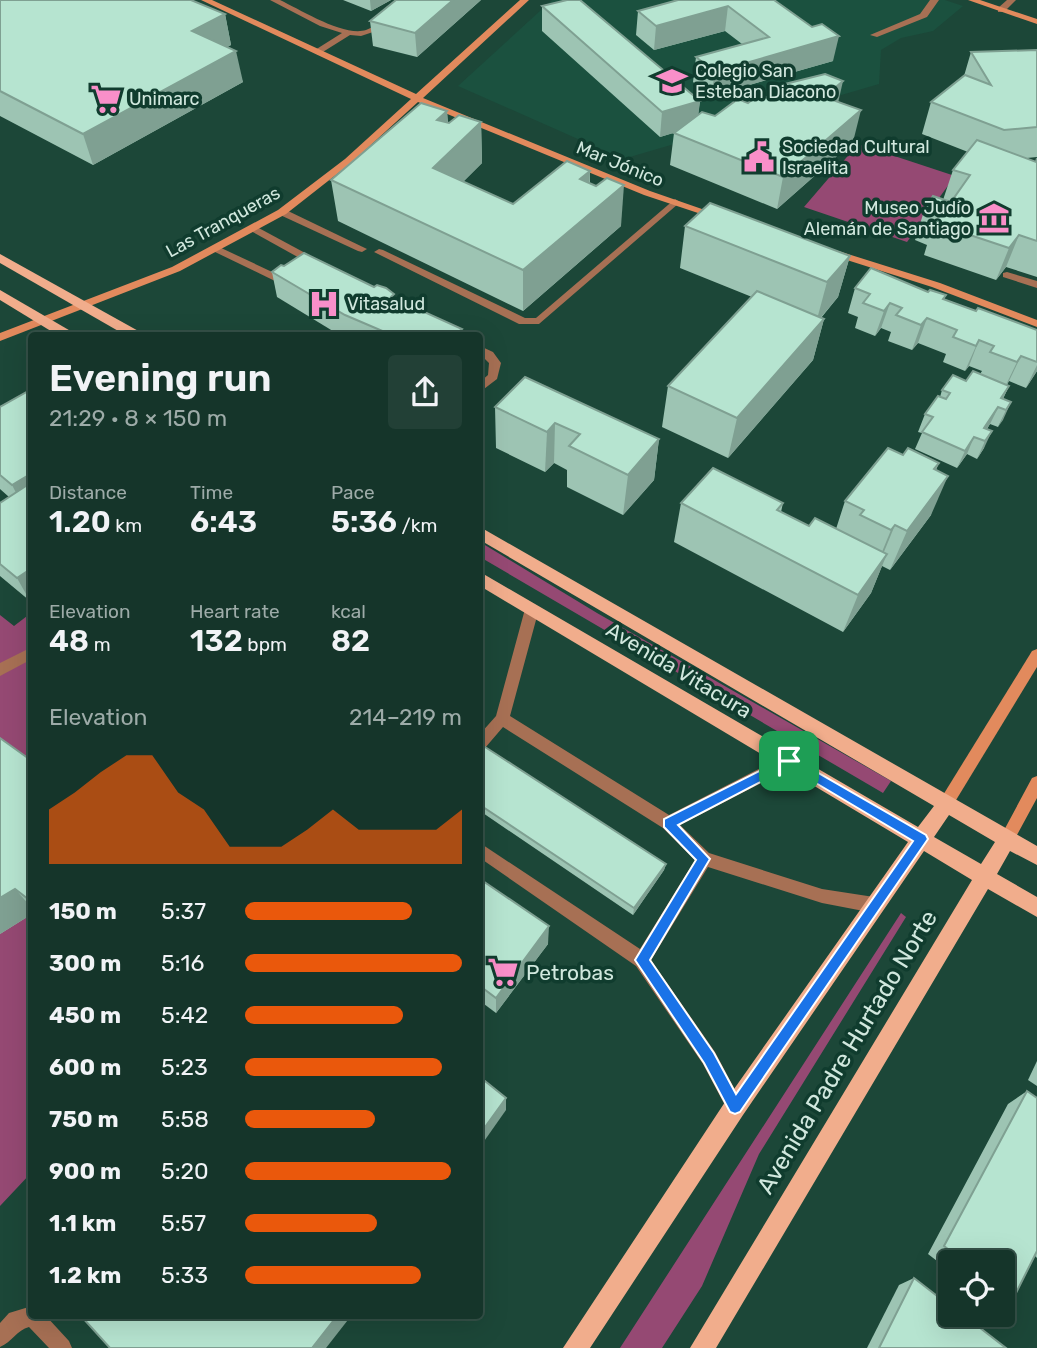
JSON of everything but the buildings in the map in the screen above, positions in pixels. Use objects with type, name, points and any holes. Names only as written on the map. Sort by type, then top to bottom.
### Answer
[{"type":"main road","points":[[0,258],[130,332]]},
{"type":"main road","points":[[0,294],[62,332]]},
{"type":"main road","name":"Avenida Vitacura","points":[[483,535],[1037,856]]},
{"type":"main road","name":"Avenida Vitacura","points":[[483,580],[1037,908]]},
{"type":"main road","points":[[575,1348],[735,1107],[945,805]]},
{"type":"main road","name":"Avenida Padre Hurtado Norte","points":[[702,1348],[1007,839]]},
{"type":"street","name":"Mar Jónico","points":[[205,0],[418,99],[675,202],[732,221]]},
{"type":"street","points":[[274,0],[347,34]]},
{"type":"street","points":[[318,52],[347,34],[371,32],[410,0]]},
{"type":"street","name":"Las Tranqueras","points":[[0,337],[176,269],[255,229],[282,212],[330,176],[525,0]]},
{"type":"street","points":[[874,35],[924,15],[935,0]]},
{"type":"street","points":[[972,0],[1037,22]]},
{"type":"street","points":[[1001,10],[1012,0]]},
{"type":"street","points":[[379,252],[523,322],[532,323],[539,321],[675,202]]},
{"type":"street","points":[[282,212],[362,249]]},
{"type":"street","points":[[255,229],[326,268]]},
{"type":"street","points":[[217,249],[281,281]]},
{"type":"street","points":[[822,249],[936,285],[1037,324]]},
{"type":"street","points":[[1007,275],[1037,285]]},
{"type":"street","points":[[483,352],[495,363],[493,376],[483,385]]},
{"type":"street","points":[[483,741],[502,719],[533,609]]},
{"type":"street","points":[[0,670],[28,654]]},
{"type":"street","points":[[945,805],[1037,655]]},
{"type":"street","points":[[502,719],[668,823],[704,859],[822,896],[874,905]]},
{"type":"street","points":[[668,823],[789,761]]},
{"type":"street","name":"Avenida Padre Hurtado Norte","points":[[1007,839],[1037,783]]},
{"type":"street","points":[[483,852],[642,960],[709,1058],[735,1107]]},
{"type":"street","points":[[642,960],[704,859]]},
{"type":"street","points":[[0,1337],[16,1320],[28,1317]]},
{"type":"street","points":[[35,1319],[62,1348]]},
{"type":"shaded area","name":"Colegio San Esteban Diacono","points":[[552,0],[945,0],[963,6],[933,31],[901,38],[881,50],[879,84],[623,159],[458,86]]},
{"type":"shaded area","points":[[858,144],[955,176],[907,242],[804,207]]},
{"type":"shaded area","points":[[483,544],[597,613],[891,781],[883,793],[483,559]]},
{"type":"shaded area","points":[[0,615],[14,626],[28,615],[28,1176],[0,1206]]},
{"type":"shaded area","points":[[901,913],[906,917],[759,1154],[702,1286],[662,1348],[620,1348]]},
{"type":"place","name":"Colegio San Esteban Diacono","points":[[672,81]]},
{"type":"place","name":"Unimarc","points":[[106,99]]},
{"type":"place","name":"Sociedad Cultural Israelita","points":[[759,157]]},
{"type":"place","name":"Museo Judío Alemán de Santiago","points":[[994,218]]},
{"type":"place","name":"Vitasalud","points":[[324,304]]},
{"type":"place","name":"Petrobas","points":[[503,972]]},
{"type":"route","points":[[789,761],[922,839],[735,1107],[709,1058],[642,960],[704,859],[668,823],[789,761]]}]
